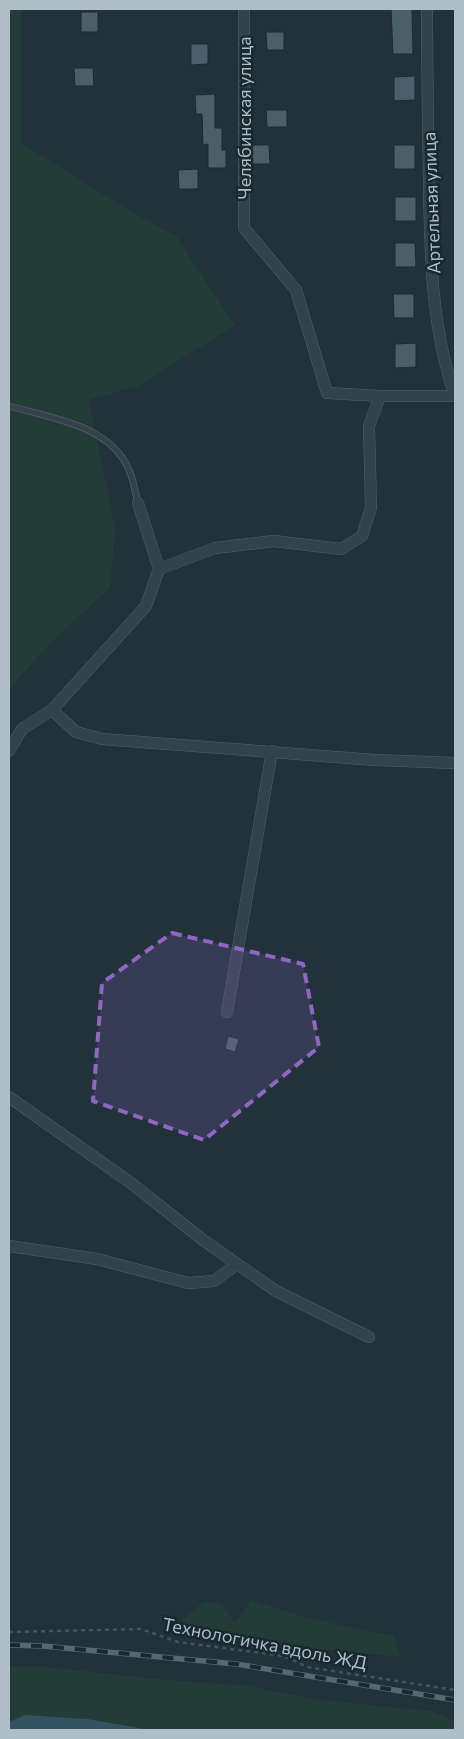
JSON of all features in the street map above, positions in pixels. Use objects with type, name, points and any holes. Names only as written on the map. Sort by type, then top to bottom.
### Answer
[{"type":"street","name":"Челябинская улица","points":[[244,9],[244,228],[296,290],[327,393],[380,396]]},
{"type":"street","name":"Артельная улица","points":[[427,9],[430,226],[435,304],[448,375],[455,396]]},
{"type":"street","points":[[159,569],[215,548],[274,541],[341,549],[362,536],[371,508],[368,426],[380,396],[455,396]]},
{"type":"street","points":[[9,751],[22,729],[52,710],[146,606],[159,569],[138,504]]},
{"type":"street","points":[[52,710],[76,732],[102,739],[375,760],[455,763]]},
{"type":"street","points":[[227,1012],[272,751]]},
{"type":"street","points":[[9,1097],[131,1182],[202,1240],[276,1292],[369,1337]]},
{"type":"street","points":[[9,1246],[97,1259],[188,1283],[214,1281],[237,1264]]},
{"type":"lane","points":[[9,406],[87,428],[107,440],[122,456],[130,470],[138,504]]},
{"type":"path","name":"Технологичка вдоль ЖД","points":[[9,1632],[141,1629],[178,1642],[284,1656],[307,1667],[455,1690]]},
{"type":"highlighted area","points":[[172,933],[303,964],[319,1047],[204,1140],[93,1101],[102,983]]},
{"type":"green space","points":[[9,9],[21,9],[21,143],[135,214],[176,236],[235,325],[138,386],[89,400],[115,528],[110,588],[52,641],[9,689]]},
{"type":"green space","points":[[251,1600],[304,1616],[394,1636],[401,1657],[296,1647],[200,1634],[181,1621],[205,1601],[222,1605],[235,1623]]},
{"type":"green space","points":[[9,1667],[46,1667],[157,1679],[247,1686],[320,1700],[431,1711],[455,1721],[455,1730],[151,1730],[88,1719],[25,1715],[9,1722]]},
{"type":"water","points":[[25,1715],[88,1719],[151,1730],[9,1730],[9,1722]]},
{"type":"building","points":[[391,9],[412,9],[413,54],[393,54]]},
{"type":"building","points":[[81,12],[98,12],[98,32],[81,32]]},
{"type":"building","points":[[266,32],[284,32],[284,50],[267,50]]},
{"type":"building","points":[[191,44],[208,44],[208,64],[191,65]]},
{"type":"building","points":[[74,68],[93,68],[94,86],[75,86]]},
{"type":"building","points":[[415,76],[415,100],[394,101],[394,77]]},
{"type":"building","points":[[215,94],[215,128],[222,128],[222,150],[226,150],[226,168],[208,168],[208,144],[203,145],[202,114],[196,114],[195,95]]},
{"type":"building","points":[[266,110],[287,110],[287,127],[267,127]]},
{"type":"building","points":[[252,145],[269,145],[270,164],[252,164]]},
{"type":"building","points":[[394,145],[415,145],[415,169],[394,169]]},
{"type":"building","points":[[198,169],[198,189],[179,189],[178,170]]},
{"type":"building","points":[[395,197],[416,197],[416,221],[395,221]]},
{"type":"building","points":[[395,243],[415,243],[416,267],[395,267]]},
{"type":"building","points":[[393,294],[414,294],[414,318],[394,318]]},
{"type":"building","points":[[416,343],[416,367],[395,368],[395,344]]},
{"type":"building","points":[[228,1036],[239,1039],[235,1052],[225,1049]]},
{"type":"railway","points":[[9,1645],[43,1646],[236,1664],[455,1700]]}]
